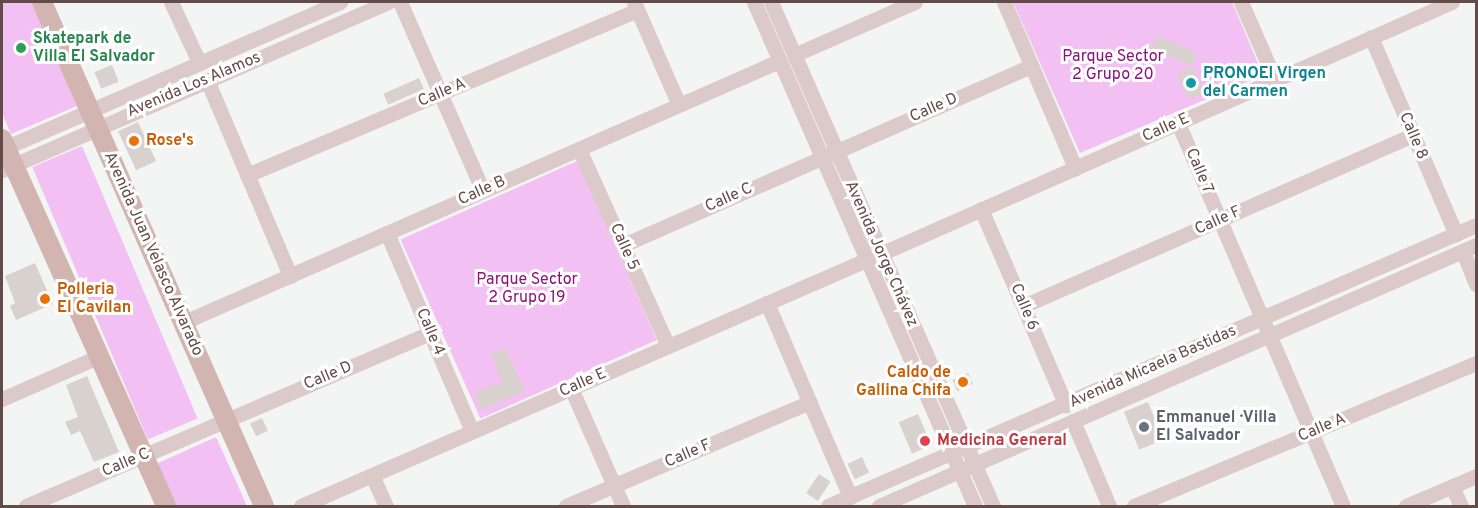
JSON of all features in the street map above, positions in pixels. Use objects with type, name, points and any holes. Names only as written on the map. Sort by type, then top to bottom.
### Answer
[{"type":"main road","name":"Avenida Juan Velasco Alvarado","points":[[42,2],[264,507]]},
{"type":"main road","points":[[4,154],[100,356],[166,507]]},
{"type":"street","points":[[171,2],[199,63]]},
{"type":"street","name":"Avenida Los Alamos","points":[[93,118],[199,63],[340,2]]},
{"type":"street","name":"Avenida Los Alamos","points":[[4,154],[93,118],[207,80],[388,2]]},
{"type":"street","points":[[400,2],[483,191]]},
{"type":"street","name":"Avenida Jorge Chávez","points":[[754,2],[779,61],[829,154]]},
{"type":"street","name":"Avenida Jorge Chávez","points":[[771,2],[794,55],[829,154],[975,507]]},
{"type":"street","points":[[794,55],[889,7],[915,2]]},
{"type":"street","points":[[1004,2],[1075,168]]},
{"type":"street","points":[[1241,2],[1275,80]]},
{"type":"street","name":"Calle E","points":[[300,507],[1452,2]]},
{"type":"street","points":[[636,6],[679,105]]},
{"type":"street","name":"Calle A","points":[[247,175],[441,93],[636,6]]},
{"type":"street","name":"Calle 8","points":[[1371,38],[1456,234]]},
{"type":"street","name":"Calle B","points":[[184,322],[779,61]]},
{"type":"street","name":"Calle D","points":[[829,154],[1031,66]]},
{"type":"street","points":[[207,80],[290,276]]},
{"type":"street","name":"Calle 7","points":[[1178,123],[1343,507]]},
{"type":"street","name":"Calle F","points":[[1023,306],[1413,135]]},
{"type":"street","name":"Calle 5","points":[[579,149],[668,346]]},
{"type":"street","name":"Calle C","points":[[623,245],[829,154]]},
{"type":"street","name":"Calle 6","points":[[981,209],[1066,405]]},
{"type":"street","name":"Avenida Micaela Bastidas","points":[[828,507],[1476,225]]},
{"type":"street","name":"Calle 4","points":[[387,233],[472,431]]},
{"type":"street","points":[[1470,249],[1476,284]]},
{"type":"street","name":"Avenida Micaela Bastidas","points":[[879,507],[959,470],[1470,249]]},
{"type":"street","name":"Avenida Jorge Chávez","points":[[873,257],[967,447],[993,507]]},
{"type":"street","points":[[767,303],[850,496]]},
{"type":"street","name":"Calle D","points":[[227,420],[430,333]]},
{"type":"street","points":[[2,399],[100,356]]},
{"type":"street","name":"Calle A","points":[[1134,507],[1476,363]]},
{"type":"street","points":[[572,388],[623,507]]},
{"type":"street","name":"Calle F","points":[[566,507],[810,402]]},
{"type":"street","name":"Calle C","points":[[26,507],[227,420]]},
{"type":"street","points":[[1073,421],[1109,507]]},
{"type":"street","points":[[372,475],[386,507]]},
{"type":"street","points":[[1406,507],[1476,476]]},
{"type":"street","points":[[1452,486],[1461,507]]},
{"type":"green space","points":[[2,2],[32,2],[77,106],[11,134],[2,113]]},
{"type":"green space","name":"Parque Sector 2 Grupo 20","points":[[1013,2],[1232,2],[1263,75],[1080,153]]},
{"type":"green space","points":[[82,146],[198,418],[148,440],[32,167]]},
{"type":"green space","name":"Parque Sector 2 Grupo 19","points":[[577,161],[657,340],[480,419],[401,240]]},
{"type":"green space","points":[[216,437],[247,506],[175,506],[156,464]]},
{"type":"building","points":[[1157,36],[1197,53],[1191,66],[1152,49]]},
{"type":"building","points":[[112,65],[119,82],[101,89],[94,72]]},
{"type":"building","name":"PRONOEI Virgen del Carmen","points":[[1192,67],[1205,92],[1190,100],[1177,75]]},
{"type":"building","points":[[419,78],[424,89],[388,105],[383,94]]},
{"type":"building","points":[[138,122],[156,161],[136,170],[118,131]]},
{"type":"building","points":[[35,263],[53,304],[16,320],[10,306],[15,303],[5,276]]},
{"type":"building","points":[[505,348],[525,391],[481,410],[474,393],[502,382],[491,354]]},
{"type":"building","name":"Caldo de Gallina Chifa","points":[[968,373],[973,384],[957,391],[952,380]]},
{"type":"building","points":[[87,376],[119,452],[94,462],[80,431],[71,435],[65,422],[78,417],[66,385]]},
{"type":"building","name":"Emmanuel · Villa El Salvador","points":[[1148,402],[1163,440],[1139,450],[1124,412]]},
{"type":"building","points":[[918,414],[931,445],[912,454],[899,422]]},
{"type":"building","points":[[262,418],[268,431],[256,436],[250,423]]},
{"type":"building","points":[[862,457],[869,472],[855,479],[847,464]]},
{"type":"building","points":[[819,474],[831,482],[818,501],[806,493]]},
{"type":"place","name":"Skatepark de Villa El Salvador","points":[[21,48]]},
{"type":"place","name":"PRONOEI Virgen del Carmen","points":[[1191,83]]},
{"type":"place","name":"Rose's","points":[[134,141]]},
{"type":"place","name":"Polleria El Cavilan","points":[[45,299]]},
{"type":"place","name":"Caldo de Gallina Chifa","points":[[963,382]]},
{"type":"place","name":"Emmanuel · Villa El Salvador","points":[[1144,427]]},
{"type":"place","name":"Medicina General","points":[[925,441]]}]
